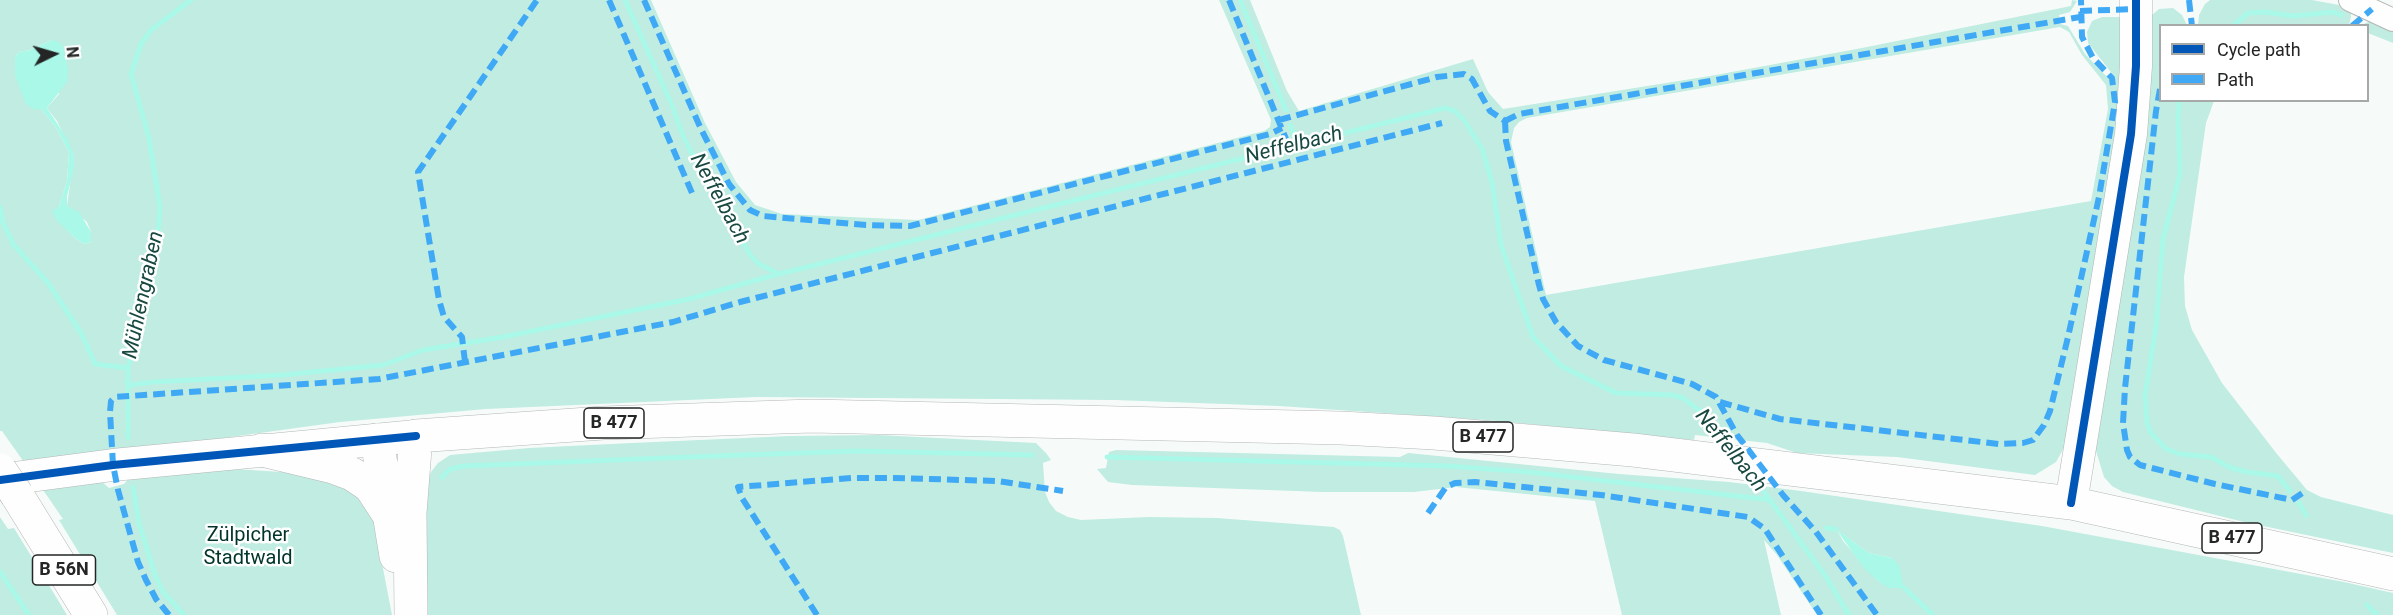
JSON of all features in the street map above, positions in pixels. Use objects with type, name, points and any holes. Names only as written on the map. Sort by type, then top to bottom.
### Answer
[{"type":"main road","name":"B 477","points":[[416,436],[603,423],[801,416],[1341,428],[1434,433],[1712,459],[2072,503],[2393,574]]},
{"type":"main road","points":[[409,615],[410,513],[416,436]]},
{"type":"main road","points":[[377,440],[387,512],[409,615]]},
{"type":"main road","points":[[262,450],[333,467],[352,474],[370,486],[387,512]]},
{"type":"main road","name":"B 56N","points":[[0,470],[91,615]]},
{"type":"street","points":[[2072,503],[2131,134],[2136,66],[2137,0]]},
{"type":"street","points":[[2350,0],[2393,20]]},
{"type":"street","points":[[0,480],[262,450],[416,436]]},
{"type":"green space","points":[[0,0],[651,0],[705,123],[736,182],[755,205],[782,214],[918,220],[1264,131],[1270,127],[1271,120],[1219,0],[1250,0],[1287,91],[1299,111],[1473,59],[1488,92],[1503,109],[1710,76],[1862,48],[2071,6],[2072,0],[2077,1],[2070,12],[2059,15],[2060,24],[2068,26],[2085,54],[2109,79],[2114,76],[2088,43],[2087,32],[2092,21],[2102,17],[2119,17],[2123,21],[2128,74],[2067,442],[2056,462],[2035,475],[1897,457],[1797,453],[1767,443],[1695,435],[1694,440],[1487,420],[1279,406],[1115,400],[756,397],[486,409],[340,422],[26,465],[0,431]],"holes":[[[2060,27],[2069,32],[2082,55],[2106,85],[2108,109],[2091,201],[1546,295],[1511,142],[1514,128],[1519,122],[1527,118]],[[52,40],[59,94],[47,108],[57,121],[74,156],[67,206],[87,222],[91,232],[91,242],[84,244],[58,221],[59,206],[67,181],[69,153],[57,129],[15,76],[15,57],[19,52],[30,50]]]},
{"type":"green space","points":[[2210,0],[2312,0],[2339,5],[2351,10],[2351,17],[2349,24],[2198,24],[2199,15]]},
{"type":"green space","points":[[2173,8],[2182,15],[2186,24],[2159,24],[2159,102],[2214,102],[2206,123],[2184,277],[2185,306],[2192,330],[2222,383],[2307,490],[2321,497],[2393,515],[2393,553],[2244,522],[2123,492],[2112,486],[2104,477],[2096,451],[2096,433],[2147,26],[2152,15],[2159,9]]},
{"type":"green space","points":[[2370,21],[2393,28],[2393,43],[2369,33],[2369,24],[2364,24]]},
{"type":"green space","points":[[878,435],[1036,443],[1051,460],[1043,463],[1045,492],[1049,502],[1056,511],[1081,520],[1149,517],[1217,518],[1334,527],[1340,530],[1343,536],[1361,615],[427,615],[426,484],[438,463],[450,455],[632,443],[790,436]]},
{"type":"green space","points":[[1116,450],[1400,457],[1408,453],[1619,474],[1729,482],[1801,491],[2042,526],[2344,582],[2393,593],[2393,615],[1817,615],[1777,555],[1764,540],[1781,615],[1622,615],[1595,501],[1456,487],[1414,492],[1322,492],[1132,485],[1108,482],[1097,469],[1106,468],[1109,452]],"holes":[[[1837,530],[1869,553],[1892,558],[1879,582],[1843,541]]]},
{"type":"green space","name":"Zülpicher Stadtwald","points":[[219,468],[328,475],[351,485],[374,522],[392,615],[117,615],[59,520],[63,519],[39,484],[101,481],[109,488],[124,484],[130,477]]},
{"type":"green space","points":[[0,517],[8,529],[14,528],[67,615],[0,615]]},
{"type":"shaded area","points":[[52,40],[63,46],[68,69],[67,82],[47,108],[68,140],[74,156],[74,169],[67,196],[67,206],[79,212],[91,232],[91,242],[84,244],[57,221],[52,212],[59,206],[67,181],[69,153],[57,129],[41,109],[33,109],[26,104],[15,76],[15,57],[19,52],[30,50]]},
{"type":"shaded area","points":[[1836,529],[1869,553],[1892,558],[1899,565],[1904,588],[1889,588],[1879,582],[1863,567]]},
{"type":"waterway","name":"Mühlengraben","points":[[128,438],[128,368],[157,249],[160,207],[149,138],[131,74],[141,44],[151,30],[191,0]]},
{"type":"waterway","name":"Neffelbach","points":[[625,0],[699,168],[751,256],[759,264],[779,274],[1445,108],[1455,111],[1464,120],[1482,149],[1492,182],[1501,245],[1533,337],[1561,366],[1616,393],[1672,395],[1683,398],[1704,414],[1731,448]]},
{"type":"waterway","points":[[1240,0],[1286,110]]},
{"type":"waterway","points":[[2235,24],[2248,13],[2265,12],[2293,16],[2333,12],[2341,15]]},
{"type":"waterway","points":[[2180,102],[2180,174],[2163,239],[2156,327],[2145,395],[2147,423],[2151,433],[2166,449],[2180,454],[2211,457],[2231,468],[2247,472],[2278,476],[2290,491]]},
{"type":"waterway","points":[[1290,125],[1298,145]]},
{"type":"waterway","points":[[0,207],[3,223],[13,244],[48,283],[81,333],[95,364],[128,368]]},
{"type":"waterway","points":[[127,382],[131,385],[282,375],[383,365],[423,350],[503,337],[689,299],[778,274]]},
{"type":"waterway","points":[[442,477],[450,469],[464,466],[715,456],[857,451],[1032,455]]},
{"type":"waterway","points":[[1107,457],[1448,466],[1529,472],[1771,500]]},
{"type":"waterway","name":"Neffelbach","points":[[1753,477],[1826,577],[1849,615]]},
{"type":"waterway","name":"Mühlengraben","points":[[133,487],[139,523],[155,575],[163,592],[184,615]]},
{"type":"waterway","points":[[2299,503],[2306,515]]},
{"type":"waterway","points":[[1826,528],[1836,529]]},
{"type":"waterway","points":[[0,572],[29,615]]},
{"type":"waterway","points":[[1904,588],[1933,615]]},
{"type":"waterway","points":[[2367,605],[2377,615]]},
{"type":"marked path","points":[[465,362],[462,337],[444,317],[439,300],[418,172],[537,0]]},
{"type":"marked path","points":[[609,0],[692,193]]},
{"type":"marked path","points":[[644,0],[701,129],[729,184],[750,210],[763,216],[866,225],[910,226],[1270,134],[1282,128]]},
{"type":"marked path","points":[[1229,0],[1286,139]]},
{"type":"marked path","points":[[1720,402],[1780,419],[1999,444],[2023,443],[2033,440],[2044,425],[2050,411],[2068,337],[2099,197],[2115,102],[2112,78],[2093,58],[2082,37],[2081,0]]},
{"type":"marked path","points":[[2189,0],[2192,24]]},
{"type":"marked path","points":[[2080,11],[2137,9]]},
{"type":"marked path","points":[[2354,24],[2372,9]]},
{"type":"marked path","points":[[1505,121],[1519,114],[2080,17]]},
{"type":"marked path","points":[[1279,120],[1437,77],[1464,74],[1472,79],[1490,111],[1505,121]]},
{"type":"marked path","points":[[2159,94],[2125,388],[2123,423],[2127,450],[2130,457],[2140,465],[2215,484],[2292,500],[2307,490]]},
{"type":"marked path","points":[[1505,121],[1506,141],[1539,285],[1543,299],[1556,322],[1578,346],[1604,360],[1692,384],[1716,397],[1737,435],[1783,495],[1816,532],[1877,615]]},
{"type":"marked path","points":[[169,615],[156,599],[138,562],[118,490],[113,465],[110,412],[111,401],[115,397],[379,379],[673,322],[740,302],[1442,123]]},
{"type":"marked path","points":[[817,615],[742,498],[738,487],[851,478],[893,478],[998,481],[1063,491]]},
{"type":"marked path","points":[[1428,513],[1446,487],[1455,483],[1475,482],[1601,495],[1748,517],[1765,529],[1821,615]]},
{"type":"cycle path","points":[[2071,503],[2131,134],[2136,66],[2136,0]]},
{"type":"cycle path","points":[[0,480],[113,465],[416,436]]}]
